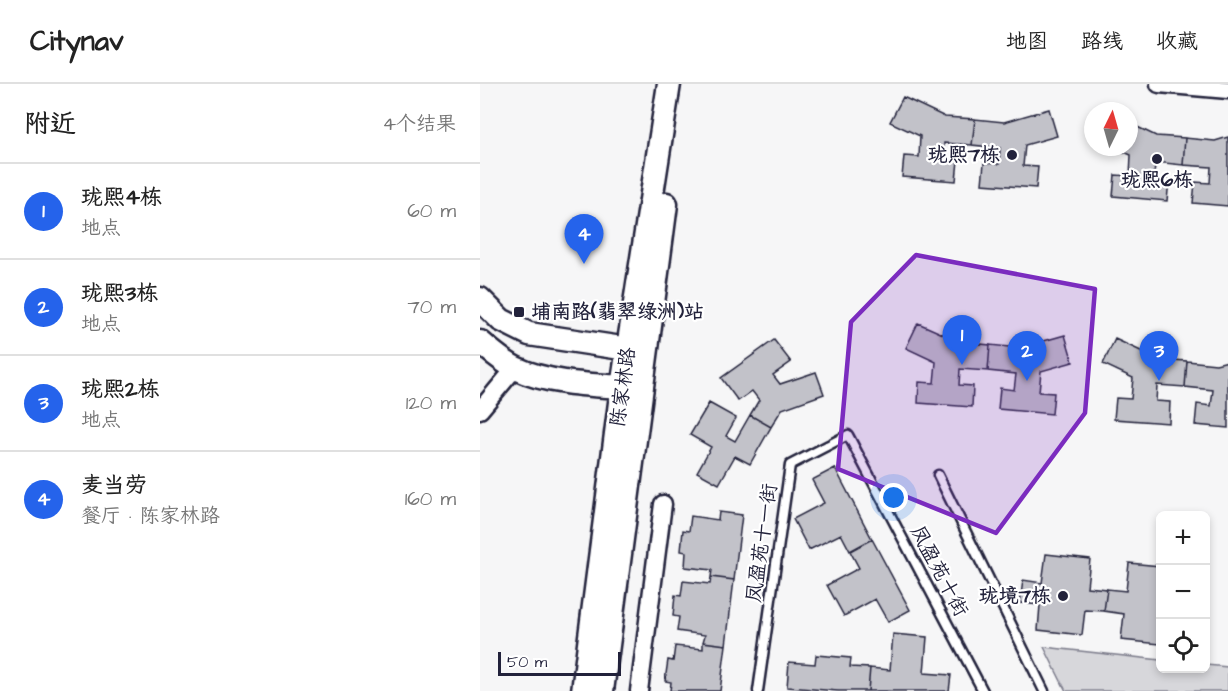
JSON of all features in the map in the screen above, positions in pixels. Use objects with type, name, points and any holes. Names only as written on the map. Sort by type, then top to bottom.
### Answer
[{"type":"main road","name":"陈家林路","points":[[583,691],[622,387],[669,84]]},
{"type":"main road","name":"陈家林路","points":[[602,691],[684,84]]},
{"type":"main road","points":[[480,299],[501,320],[529,334],[628,349],[644,369],[622,387],[545,377],[514,368],[480,342]]},
{"type":"main road","points":[[514,368],[529,334]]},
{"type":"street","points":[[1159,84],[1228,90]]},
{"type":"street","points":[[480,410],[514,368]]},
{"type":"street","points":[[639,691],[663,504]]},
{"type":"lane","name":"凤盈苑十一街","points":[[758,691],[790,465],[848,435]]},
{"type":"lane","name":"凤盈苑十街","points":[[848,435],[983,691]]},
{"type":"lane","points":[[938,475],[1044,691]]},
{"type":"highlighted area","points":[[916,255],[1095,289],[1085,413],[996,533],[838,469],[851,322]]},
{"type":"shaded area","points":[[1044,647],[1156,660],[1156,673],[1210,673],[1210,665],[1228,667],[1228,691],[1066,691]]},
{"type":"building","points":[[903,97],[945,117],[975,119],[972,145],[944,143],[943,159],[958,160],[956,181],[902,177],[904,156],[919,157],[920,136],[890,122]]},
{"type":"building","name":"珑熙7栋","points":[[1049,109],[1057,136],[1025,145],[1023,166],[1038,167],[1036,188],[982,184],[984,163],[999,164],[1000,148],[972,145],[975,119],[1004,122]]},
{"type":"building","name":"珑熙6栋","points":[[1138,127],[1156,136],[1185,138],[1183,165],[1155,162],[1154,178],[1169,180],[1167,201],[1113,196],[1115,175],[1130,176],[1131,156],[1138,156]]},
{"type":"building","points":[[1228,137],[1228,206],[1193,203],[1195,182],[1210,183],[1211,167],[1183,165],[1185,138],[1215,141]]},
{"type":"building","points":[[918,323],[961,342],[990,345],[988,371],[960,369],[959,385],[973,386],[972,407],[918,403],[919,382],[934,383],[936,362],[906,348]]},
{"type":"building","points":[[1065,335],[1073,362],[1041,371],[1039,392],[1054,393],[1052,414],[998,409],[1000,388],[1014,390],[1016,374],[988,371],[990,345],[1019,348]]},
{"type":"building","points":[[1115,339],[1158,359],[1187,361],[1185,387],[1157,385],[1156,401],[1170,402],[1169,423],[1114,419],[1116,398],[1131,399],[1133,378],[1103,364]]},
{"type":"building","points":[[774,340],[791,362],[773,375],[780,384],[816,372],[824,394],[782,409],[771,427],[750,415],[759,400],[752,391],[738,401],[721,378]]},
{"type":"building","points":[[1187,361],[1216,364],[1228,361],[1228,428],[1195,425],[1197,404],[1211,406],[1213,390],[1185,387]]},
{"type":"building","points":[[709,403],[736,418],[726,436],[735,441],[750,415],[771,427],[750,464],[735,456],[719,484],[697,472],[711,447],[690,435]]},
{"type":"building","points":[[835,468],[872,539],[850,551],[841,534],[809,550],[793,519],[824,503],[812,480]]},
{"type":"building","points":[[719,512],[742,515],[734,580],[711,577],[712,570],[685,567],[686,552],[681,551],[683,530],[689,531],[691,516],[718,520]]},
{"type":"building","points":[[872,539],[910,610],[888,622],[875,599],[844,616],[827,585],[859,568],[850,551]]},
{"type":"building","name":"珑境7栋","points":[[1046,554],[1090,559],[1087,587],[1107,589],[1104,611],[1085,610],[1082,635],[1038,630],[1040,605],[1020,603],[1023,580],[1042,583]]},
{"type":"building","points":[[1129,563],[1156,566],[1156,644],[1121,640],[1124,614],[1104,611],[1107,589],[1126,591]]},
{"type":"building","points":[[711,577],[734,580],[726,645],[703,642],[705,635],[677,631],[679,617],[673,616],[675,595],[681,596],[683,581],[710,584]]},
{"type":"building","points":[[893,634],[927,637],[924,673],[951,675],[949,691],[868,691],[870,668],[890,670]]},
{"type":"building","points":[[703,642],[726,645],[720,691],[670,691],[671,682],[665,681],[668,660],[673,661],[675,646],[703,649]]},
{"type":"building","points":[[816,655],[851,658],[850,667],[870,668],[868,691],[787,687],[789,662],[815,664]]},
{"type":"place","name":"珑熙7栋","points":[[1012,155]]},
{"type":"place","name":"珑熙6栋","points":[[1157,159]]},
{"type":"place","name":"麦当劳","points":[[584,264]]},
{"type":"place","name":"埔南路(翡翠绿洲)站","points":[[519,312]]},
{"type":"place","name":"珑熙4栋","points":[[962,365]]},
{"type":"place","name":"珑熙3栋","points":[[1027,381]]},
{"type":"place","name":"珑熙2栋","points":[[1159,381]]},
{"type":"place","name":"珑境7栋","points":[[1063,596]]}]
